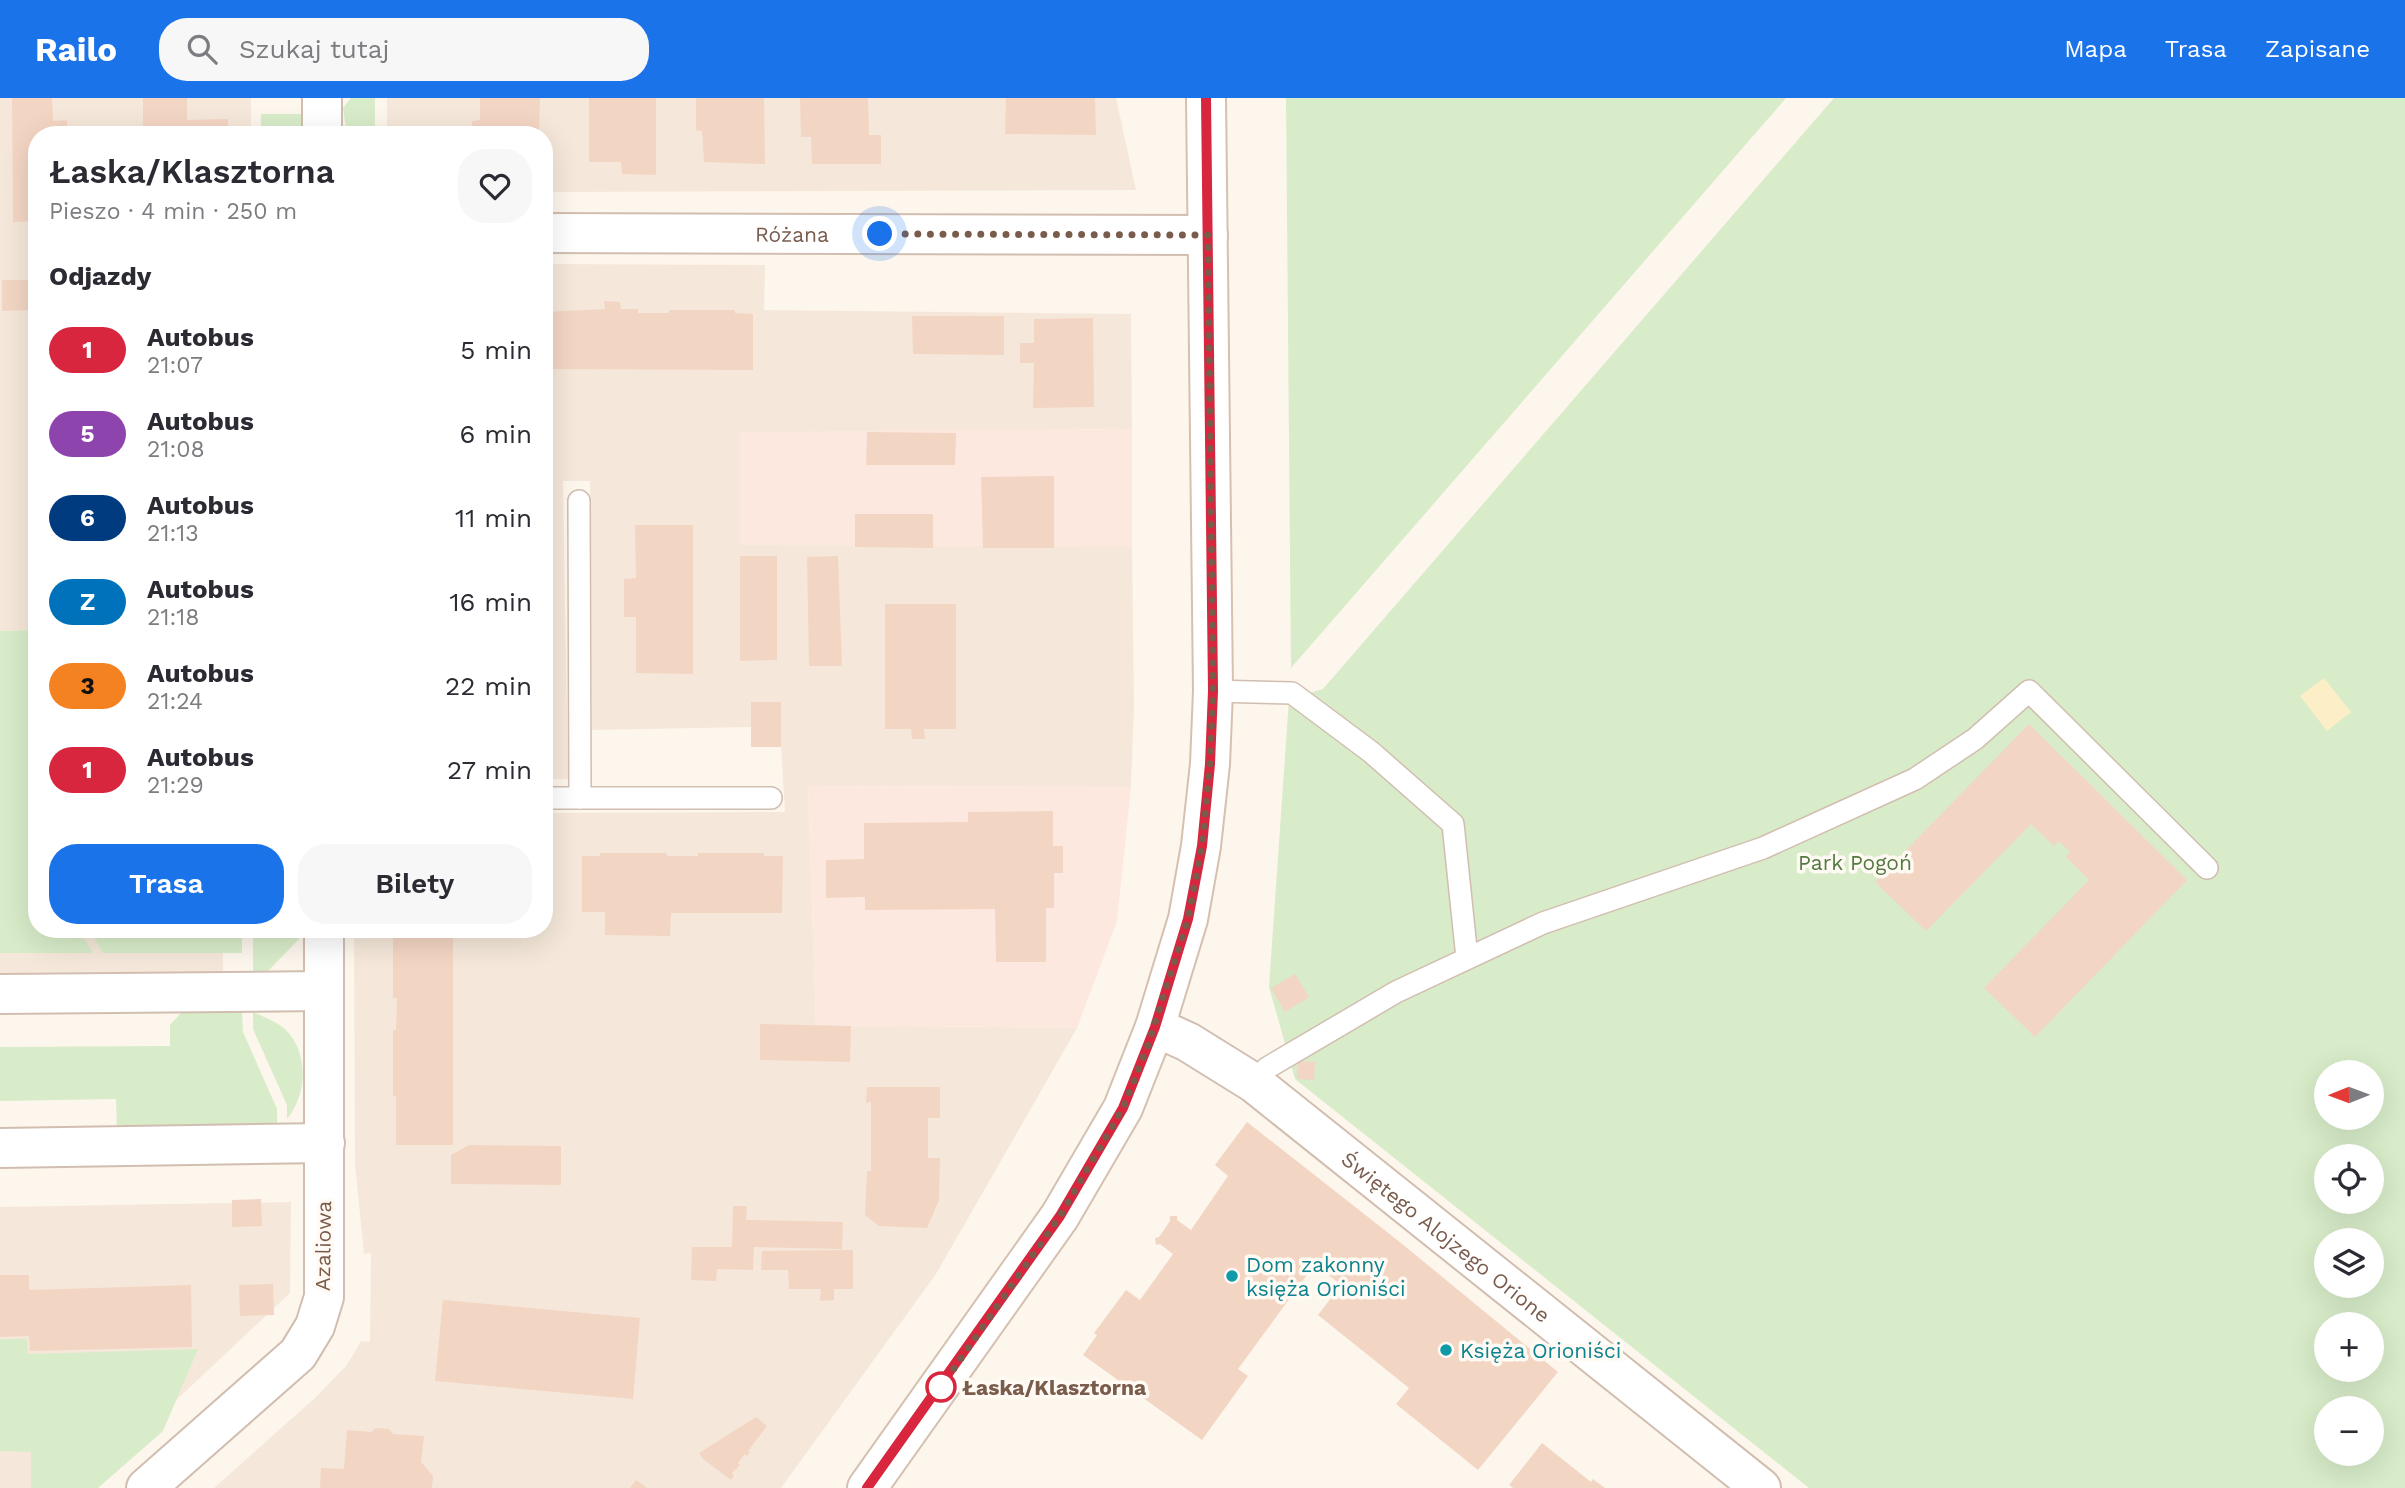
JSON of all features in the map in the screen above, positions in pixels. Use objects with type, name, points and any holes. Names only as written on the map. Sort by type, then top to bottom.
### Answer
[{"type":"street","points":[[322,98],[323,126]]},
{"type":"street","points":[[867,1488],[1060,1216],[1123,1108],[1155,1027],[1188,919],[1202,846],[1210,764],[1213,691],[1206,98]]},
{"type":"street","name":"Różana","points":[[553,233],[1208,235]]},
{"type":"street","name":"Azaliowa","points":[[146,1488],[298,1354],[314,1326],[324,1297],[324,938]]},
{"type":"street","points":[[0,994],[324,991]]},
{"type":"street","name":"Świętego Alojzego Orione","points":[[1155,1027],[1188,1042],[1254,1083],[1761,1488]]},
{"type":"street","points":[[0,1148],[325,1143]]},
{"type":"lane","points":[[579,501],[580,798]]},
{"type":"lane","points":[[1213,691],[1292,693],[1371,752],[1453,824],[1467,958]]},
{"type":"lane","points":[[1254,1083],[1267,1068],[1396,992],[1543,923],[1763,848],[1915,779],[1975,739],[2029,691],[2207,868]]},
{"type":"lane","points":[[553,798],[771,798]]},
{"type":"shaded area","points":[[0,98],[251,98],[251,126],[28,126],[28,630],[0,631]]},
{"type":"shaded area","points":[[387,98],[1116,98],[1136,190],[553,192],[553,126],[387,126]]},
{"type":"shaded area","points":[[553,264],[765,265],[764,310],[1131,314],[1132,429],[740,433],[741,545],[1132,546],[1134,706],[1131,787],[808,786],[816,1025],[1077,1028],[936,1274],[781,1488],[214,1488],[316,1397],[347,1365],[361,1341],[370,1342],[371,1253],[364,1254],[355,1164],[354,938],[553,938],[553,813],[785,812],[781,747],[751,747],[751,727],[592,730],[590,481],[563,481],[568,779],[553,779]]},
{"type":"shaded area","points":[[1132,429],[1132,546],[740,545],[740,432]]},
{"type":"shaded area","points":[[0,786],[28,894],[28,938],[223,938],[223,972],[0,973]]},
{"type":"shaded area","points":[[808,786],[1131,787],[1117,921],[1077,1028],[816,1025]]},
{"type":"shaded area","points":[[291,1202],[290,1293],[83,1488],[0,1488],[0,1207]]},
{"type":"green space","points":[[351,98],[375,98],[375,126],[346,126],[343,108]]},
{"type":"green space","points":[[1286,98],[1786,98],[1291,668]]},
{"type":"green space","name":"Park Pogoń","points":[[1834,98],[2405,98],[2405,1488],[1809,1488],[1295,1079],[1269,987],[1289,699],[1323,689]]},
{"type":"green space","points":[[261,114],[301,114],[302,126],[261,126]]},
{"type":"green space","points":[[28,630],[28,938],[84,938],[93,953],[0,953],[0,631]]},
{"type":"green space","points":[[94,938],[242,938],[242,953],[103,953]]},
{"type":"green space","points":[[253,938],[299,938],[269,970],[253,975]]},
{"type":"green space","points":[[182,1012],[242,1012],[243,1032],[277,1109],[277,1126],[117,1133],[116,1099],[0,1101],[0,1047],[170,1046],[170,1025]]},
{"type":"green space","points":[[253,1012],[287,1031],[299,1052],[302,1087],[287,1119],[287,1105],[253,1029]]},
{"type":"green space","points":[[0,1339],[27,1339],[28,1354],[198,1349],[163,1431],[98,1488],[31,1488],[31,1452],[0,1451]]},
{"type":"sand","points":[[2324,678],[2351,712],[2327,731],[2300,696]]},
{"type":"building","points":[[12,98],[52,98],[53,121],[67,120],[67,126],[28,126],[28,221],[13,222]]},
{"type":"building","points":[[143,98],[187,98],[187,120],[228,119],[228,126],[143,126]]},
{"type":"building","points":[[480,98],[540,98],[539,126],[472,126],[472,121],[480,120]]},
{"type":"building","points":[[589,98],[656,98],[656,175],[622,174],[621,162],[589,162]]},
{"type":"building","points":[[696,98],[764,98],[765,164],[704,162],[702,131],[696,130]]},
{"type":"building","points":[[800,98],[868,98],[869,135],[881,135],[881,164],[812,164],[811,137],[801,137]]},
{"type":"building","points":[[1006,98],[1095,98],[1096,135],[1005,134]]},
{"type":"building","points":[[2,280],[28,280],[28,310],[2,311]]},
{"type":"building","points":[[604,301],[620,302],[621,309],[638,309],[638,313],[735,310],[735,313],[753,314],[753,370],[553,369],[553,312],[605,309]]},
{"type":"building","points":[[912,316],[1004,316],[1004,355],[913,354]]},
{"type":"building","points":[[1093,318],[1094,407],[1033,408],[1034,363],[1020,363],[1020,343],[1034,343],[1034,319]]},
{"type":"building","points":[[867,432],[956,433],[955,465],[866,465]]},
{"type":"building","points":[[1054,476],[1054,548],[983,548],[981,477]]},
{"type":"building","points":[[855,514],[933,514],[933,548],[855,547]]},
{"type":"building","points":[[635,525],[693,525],[693,674],[636,673],[636,617],[624,617],[624,579],[636,578]]},
{"type":"building","points":[[740,556],[777,556],[777,660],[740,661]]},
{"type":"building","points":[[838,556],[842,666],[809,666],[807,557]]},
{"type":"building","points":[[885,604],[956,604],[956,729],[924,729],[925,739],[912,739],[911,729],[885,729]]},
{"type":"building","points":[[751,702],[781,702],[781,747],[751,747]]},
{"type":"building","points":[[2029,724],[2187,880],[2035,1037],[1984,988],[2089,880],[2066,857],[2070,852],[2059,841],[2054,846],[2031,824],[1926,931],[1875,882]]},
{"type":"building","points":[[1053,811],[1053,846],[1063,846],[1063,873],[1054,873],[1054,908],[1046,908],[1046,962],[996,962],[995,909],[865,910],[865,897],[826,898],[826,860],[864,859],[864,823],[968,822],[968,812]]},
{"type":"building","points":[[600,853],[698,856],[698,853],[764,853],[764,856],[783,856],[782,913],[671,913],[670,936],[605,935],[605,912],[582,912],[582,856],[600,856]]},
{"type":"building","points":[[393,938],[453,938],[453,1145],[396,1145],[393,1030],[396,1030],[397,998],[393,998]]},
{"type":"building","points":[[1295,974],[1309,997],[1285,1012],[1271,988]]},
{"type":"building","points":[[760,1024],[851,1026],[850,1062],[760,1060]]},
{"type":"building","points":[[1298,1061],[1315,1062],[1314,1080],[1297,1079]]},
{"type":"building","points":[[867,1087],[940,1087],[940,1118],[928,1118],[928,1158],[940,1158],[939,1200],[927,1228],[879,1226],[865,1215],[867,1171],[871,1171],[871,1102],[866,1103]]},
{"type":"building","name":"Dom zakonny księża Orioniści","points":[[1247,1122],[1401,1243],[1558,1372],[1478,1470],[1396,1404],[1409,1388],[1318,1315],[1341,1285],[1315,1264],[1238,1369],[1248,1376],[1202,1440],[1083,1355],[1097,1335],[1094,1333],[1126,1290],[1140,1300],[1173,1254],[1160,1244],[1156,1245],[1155,1238],[1159,1237],[1170,1221],[1170,1216],[1177,1216],[1177,1220],[1191,1230],[1228,1176],[1215,1165]]},
{"type":"building","points":[[469,1145],[561,1146],[561,1185],[451,1184],[451,1155]]},
{"type":"building","points":[[261,1199],[262,1226],[232,1227],[232,1200]]},
{"type":"building","points":[[733,1206],[747,1206],[746,1220],[843,1222],[842,1249],[754,1247],[753,1270],[717,1269],[716,1281],[691,1280],[692,1247],[732,1247]]},
{"type":"building","points":[[853,1250],[853,1289],[834,1289],[834,1300],[820,1301],[821,1289],[789,1289],[788,1270],[761,1270],[762,1251]]},
{"type":"building","points":[[0,1275],[29,1275],[29,1290],[191,1285],[192,1347],[30,1351],[29,1336],[0,1337]]},
{"type":"building","points":[[273,1284],[274,1315],[240,1316],[239,1285]]},
{"type":"building","points":[[443,1300],[640,1318],[633,1399],[435,1381]]},
{"type":"building","points":[[756,1417],[767,1426],[747,1456],[745,1454],[738,1463],[740,1465],[732,1473],[734,1476],[731,1480],[699,1453]]},
{"type":"building","points":[[376,1428],[389,1429],[393,1434],[424,1436],[421,1462],[433,1476],[432,1488],[320,1488],[321,1468],[344,1469],[347,1430],[371,1432]]},
{"type":"building","points":[[1542,1443],[1591,1482],[1593,1479],[1605,1488],[1513,1488],[1509,1485]]},
{"type":"building","points":[[636,1480],[647,1488],[630,1488]]},
{"type":"bus line","name":"1","points":[[867,1488],[1060,1216],[1123,1108],[1155,1027],[1188,919],[1202,846],[1210,764],[1213,691],[1206,98]]},
{"type":"place","name":"Dom zakonny księża Orioniści","points":[[1232,1276]]},
{"type":"place","name":"Księża Orioniści","points":[[1446,1350]]},
{"type":"place","name":"Łaska/Klasztorna","points":[[941,1387]]},
{"type":"route","points":[[880,234],[1208,235],[1213,691],[1210,764],[1202,846],[1188,919],[1155,1027],[1123,1108],[1060,1216],[941,1387]]}]
